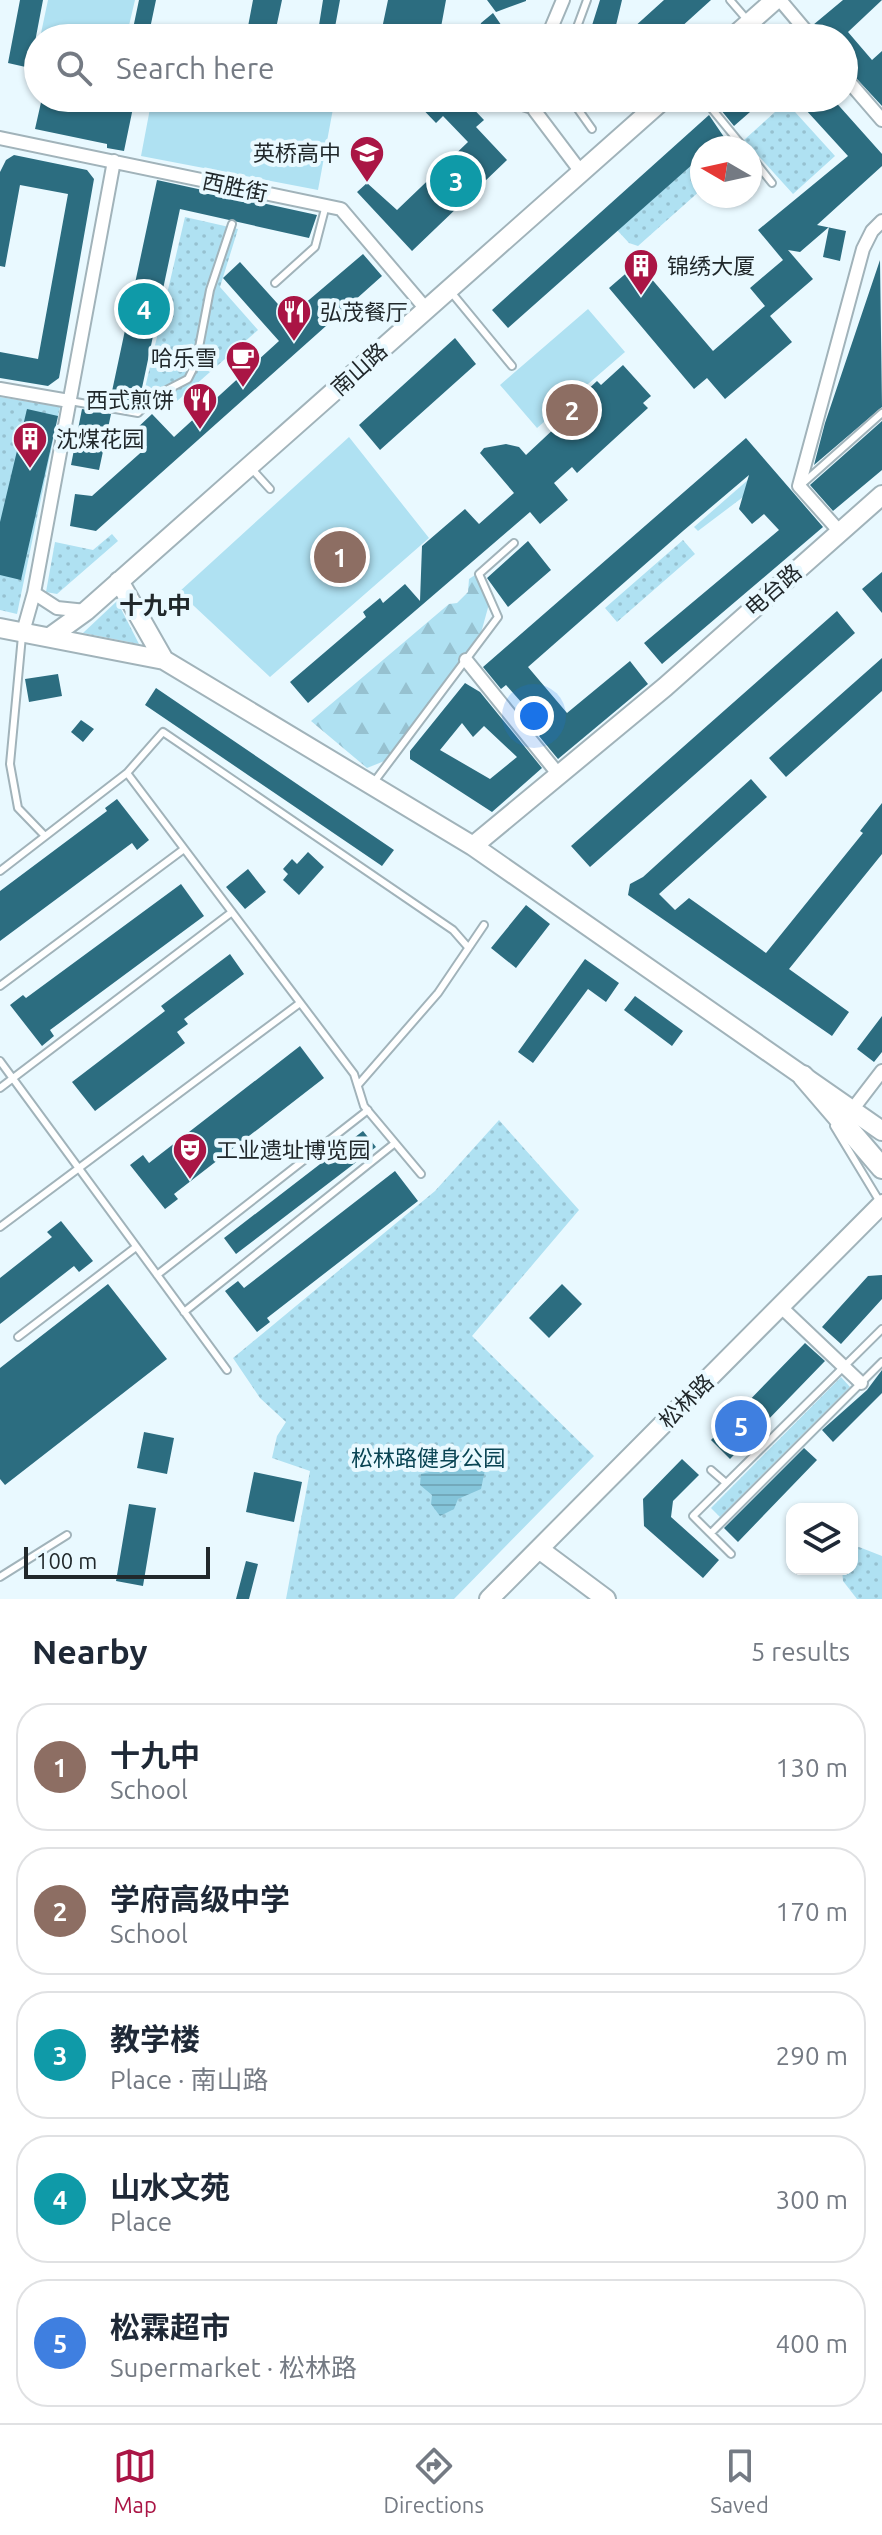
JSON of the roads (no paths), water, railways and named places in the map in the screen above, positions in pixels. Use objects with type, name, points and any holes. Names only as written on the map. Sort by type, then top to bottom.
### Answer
[{"type":"main road","points":[[803,1076],[882,1168]]},
{"type":"street","points":[[553,24],[563,0]]},
{"type":"street","points":[[749,23],[778,0],[799,24]]},
{"type":"street","points":[[858,92],[882,120]]},
{"type":"street","points":[[539,112],[581,172]]},
{"type":"street","name":"南山路","points":[[50,637],[86,611],[649,112]]},
{"type":"street","name":"西胜街","points":[[0,138],[114,161],[240,193],[341,209],[426,309]]},
{"type":"street","points":[[23,632],[34,593],[114,161]]},
{"type":"street","points":[[840,532],[799,486],[863,249],[872,231],[882,221]]},
{"type":"street","points":[[0,389],[69,401]]},
{"type":"street","name":"电台路","points":[[473,846],[665,687],[882,495]]},
{"type":"street","points":[[119,581],[164,660]]},
{"type":"street","points":[[34,593],[57,608],[86,611]]},
{"type":"street","points":[[0,628],[164,660],[473,846],[882,1131]]},
{"type":"street","points":[[466,660],[559,775]]},
{"type":"street","points":[[852,1110],[882,1071]]},
{"type":"street","name":"松林路","points":[[489,1599],[882,1204]]},
{"type":"street","points":[[780,1306],[861,1383]]},
{"type":"street","points":[[539,1549],[606,1599]]},
{"type":"lane","points":[[578,24],[587,0]]},
{"type":"lane","points":[[730,0],[749,23]]},
{"type":"lane","points":[[580,112],[592,129]]},
{"type":"lane","points":[[714,112],[734,136]]},
{"type":"lane","points":[[762,170],[772,183]]},
{"type":"lane","points":[[275,283],[315,247],[326,205]]},
{"type":"lane","points":[[69,401],[138,413],[155,396],[188,379],[196,363],[210,290],[232,224]]},
{"type":"lane","points":[[448,290],[512,366]]},
{"type":"lane","points":[[799,486],[882,413]]},
{"type":"lane","points":[[249,466],[270,489]]},
{"type":"lane","points":[[372,785],[498,617],[479,574],[514,543]]},
{"type":"lane","points":[[23,632],[10,764],[18,808],[45,836]]},
{"type":"lane","points":[[0,871],[127,773],[163,732],[453,930],[467,946]]},
{"type":"lane","points":[[127,773],[354,1074],[368,1110],[421,1174]]},
{"type":"lane","points":[[0,986],[184,849]]},
{"type":"lane","points":[[0,1088],[232,912]]},
{"type":"lane","points":[[358,1085],[438,993],[484,925]]},
{"type":"lane","points":[[0,1227],[300,1003]]},
{"type":"lane","points":[[0,1061],[227,1370]]},
{"type":"lane","points":[[803,1076],[882,1204]]},
{"type":"lane","points":[[157,1275],[368,1110]]},
{"type":"lane","points":[[184,1312],[395,1143]]},
{"type":"lane","points":[[18,1337],[136,1247]]},
{"type":"lane","points":[[731,1554],[693,1516],[882,1329]]},
{"type":"lane","points":[[711,1533],[882,1362]]},
{"type":"lane","points":[[711,1470],[726,1483]]},
{"type":"lane","points":[[0,1577],[67,1535]]},
{"type":"place","name":"教学楼","points":[[456,181]]},
{"type":"place","name":"英桥高中","points":[[367,184]]},
{"type":"place","name":"锦绣大厦","points":[[641,297]]},
{"type":"place","name":"山水文苑","points":[[144,309]]},
{"type":"place","name":"弘茂餐厅","points":[[294,343]]},
{"type":"place","name":"哈乐雪","points":[[243,389]]},
{"type":"place","name":"学府高级中学","points":[[572,410]]},
{"type":"place","name":"西式煎饼","points":[[200,431]]},
{"type":"place","name":"沈煤花园","points":[[30,470]]},
{"type":"place","name":"十九中","points":[[340,557]]},
{"type":"place","name":"工业遗址博览园","points":[[190,1181]]},
{"type":"place","name":"松霖超市","points":[[741,1426]]},
{"type":"district","name":"十九中","points":[[155,606]]},
{"type":"park label","name":"松林路健身公园","points":[[428,1458]]}]
